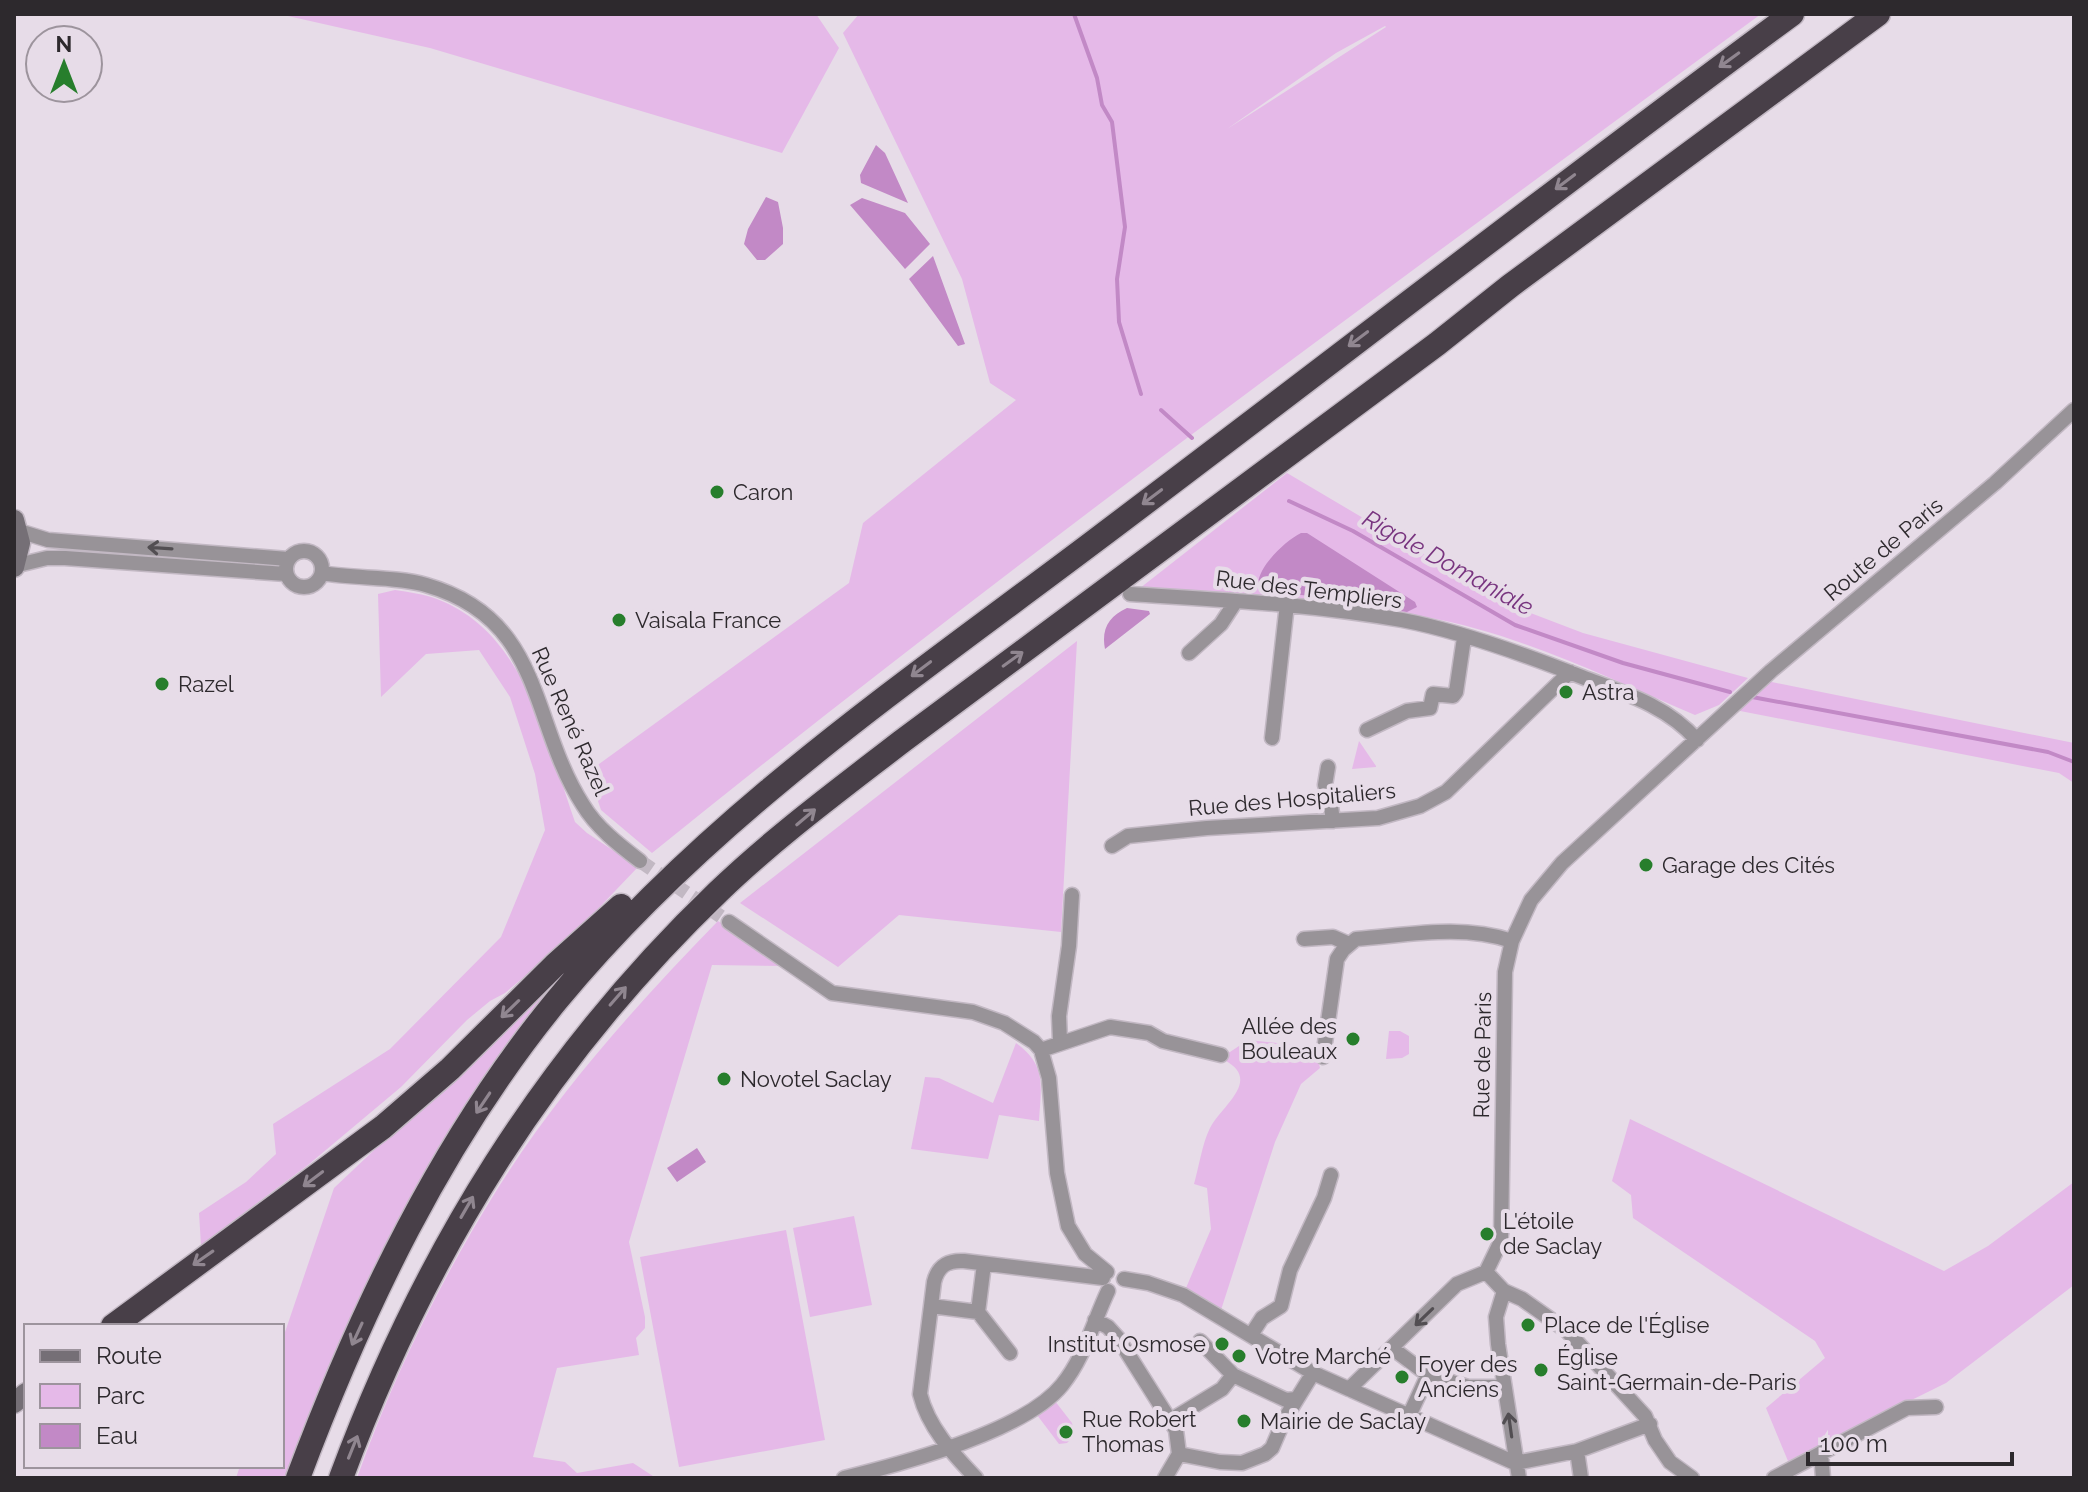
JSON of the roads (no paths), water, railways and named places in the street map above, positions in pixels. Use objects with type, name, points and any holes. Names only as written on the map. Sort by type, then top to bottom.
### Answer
[{"type":"highway","points":[[298,1478],[354,1341],[421,1207],[475,1115],[554,1004],[614,934],[677,872],[820,747],[903,683],[1092,543],[1479,246],[1792,14]]},
{"type":"highway","points":[[341,1478],[382,1378],[431,1276],[494,1162],[597,1021],[719,890],[901,742],[1878,14]]},
{"type":"highway","points":[[116,1324],[383,1127],[450,1069],[555,965],[648,883],[677,872]]},
{"type":"main road","points":[[14,567],[19,555],[16,526]]},
{"type":"street","name":"Route de Paris","points":[[1720,720],[1771,671],[1995,483],[2074,410]]},
{"type":"street","name":"Rue René Razel","points":[[16,526],[48,540],[287,566]]},
{"type":"street","name":"Rue René Razel","points":[[301,550],[312,552],[321,561],[322,573],[315,584],[305,587],[296,585],[287,566],[301,550]]},
{"type":"street","name":"Rue René Razel","points":[[14,567],[47,558],[287,566]]},
{"type":"street","name":"Rue René Razel","points":[[322,573],[424,584],[458,597],[487,617],[510,640],[524,663],[570,783],[582,805],[591,818],[640,861]]},
{"type":"street","name":"Rue des Templiers","points":[[1130,594],[1287,604],[1404,621],[1505,649],[1633,696],[1678,719],[1697,740]]},
{"type":"street","points":[[1189,653],[1221,624],[1236,601]]},
{"type":"street","points":[[1272,738],[1287,604]]},
{"type":"street","points":[[1367,730],[1407,711],[1430,708],[1433,694],[1453,696],[1464,638]]},
{"type":"street","name":"Rue des Hospitaliers","points":[[1112,846],[1128,836],[1385,816],[1434,800],[1570,672]]},
{"type":"street","name":"Rue de Paris","points":[[1486,1272],[1501,1241],[1505,972],[1512,941],[1531,900],[1562,863],[1720,720]]},
{"type":"street","points":[[1328,767],[1325,785],[1333,821]]},
{"type":"street","points":[[1060,1041],[1059,1016],[1069,946],[1072,895]]},
{"type":"street","points":[[729,922],[832,993],[973,1012],[1018,1031],[1041,1050],[1049,1078],[1057,1173],[1068,1226],[1106,1281]]},
{"type":"street","points":[[1323,1057],[1337,959],[1356,939],[1460,930],[1487,932],[1512,941]]},
{"type":"street","points":[[1304,939],[1333,937],[1349,944]]},
{"type":"street","points":[[1041,1050],[1099,1029],[1118,1027],[1221,1055]]},
{"type":"street","points":[[1251,1335],[1262,1318],[1281,1306],[1290,1270],[1324,1198],[1331,1175]]},
{"type":"street","points":[[976,1478],[946,1447],[920,1394],[936,1274],[943,1265],[956,1261],[1106,1281]]},
{"type":"street","points":[[978,1312],[984,1264]]},
{"type":"street","points":[[844,1478],[898,1471],[946,1447],[1030,1414],[1055,1393],[1080,1357],[1106,1281],[1117,1272],[1124,1279],[1148,1283],[1183,1295],[1313,1373],[1409,1416],[1437,1422],[1517,1471],[1650,1424]]},
{"type":"street","points":[[1349,1389],[1457,1284],[1486,1272],[1504,1291],[1552,1319],[1581,1344],[1650,1424],[1662,1453],[1679,1471],[1692,1478]]},
{"type":"street","points":[[1504,1291],[1496,1317],[1517,1471]]},
{"type":"street","points":[[931,1306],[978,1312],[1010,1353]]},
{"type":"street","points":[[1095,1320],[1108,1327],[1118,1338],[1171,1420],[1180,1443],[1179,1454],[1165,1478]]},
{"type":"street","points":[[1200,1341],[1233,1375],[1286,1400],[1296,1399]]},
{"type":"street","points":[[1392,1348],[1428,1375],[1468,1387],[1504,1387]]},
{"type":"street","points":[[1179,1454],[1242,1463],[1265,1454],[1272,1448],[1296,1399],[1313,1373]]},
{"type":"street","points":[[1171,1420],[1222,1389],[1233,1375]]},
{"type":"street","points":[[1409,1416],[1428,1375]]},
{"type":"street","points":[[1774,1478],[1907,1408],[1936,1407]]},
{"type":"street","points":[[1577,1451],[1581,1478]]},
{"type":"street","points":[[1821,1453],[1823,1478]]},
{"type":"street","points":[[1220,1462],[1220,1478]]},
{"type":"water","points":[[876,145],[885,153],[908,203],[861,183],[860,175]]},
{"type":"water","points":[[766,197],[778,202],[783,244],[765,260],[757,260],[744,244],[748,229]]},
{"type":"water","points":[[862,198],[905,213],[930,244],[905,269],[850,205]]},
{"type":"water","points":[[933,256],[965,344],[958,346],[909,279]]},
{"type":"water","points":[[1301,533],[1307,533],[1415,602],[1417,607],[1407,612],[1312,596],[1267,592],[1258,584],[1263,570],[1281,548]]},
{"type":"water","points":[[1127,608],[1149,611],[1150,614],[1105,649],[1104,635],[1108,624]]},
{"type":"water","points":[[697,1148],[706,1162],[677,1182],[667,1168]]},
{"type":"waterway","name":"Rigole Domaniale","points":[[1074,14],[1097,78],[1102,105],[1112,122],[1125,227],[1117,279],[1119,322],[1141,394]]},
{"type":"waterway","name":"Rigole Domaniale","points":[[1161,410],[1192,438]]},
{"type":"waterway","name":"Rigole Domaniale","points":[[1289,501],[1353,531],[1515,625],[1623,663],[1730,692]]},
{"type":"waterway","name":"Rigole Domaniale","points":[[1752,697],[2048,752],[2074,762]]},
{"type":"tunnel","points":[[640,861],[729,922]]},
{"type":"place","name":"Caron","points":[[717,492]]},
{"type":"place","name":"Vaisala France","points":[[619,620]]},
{"type":"place","name":"Razel","points":[[162,684]]},
{"type":"place","name":"Astra","points":[[1566,692]]},
{"type":"place","name":"Garage des Cités","points":[[1646,865]]},
{"type":"place","name":"Allée des Bouleaux","points":[[1353,1039]]},
{"type":"place","name":"Novotel Saclay","points":[[724,1079]]},
{"type":"place","name":"L'étoile de Saclay","points":[[1487,1234]]},
{"type":"place","name":"Place de l'Église","points":[[1528,1325]]},
{"type":"place","name":"Institut Osmose","points":[[1222,1344]]},
{"type":"place","name":"Votre Marché","points":[[1239,1356]]},
{"type":"place","name":"Église Saint-Germain-de-Paris","points":[[1541,1370]]},
{"type":"place","name":"Foyer des Anciens","points":[[1402,1377]]},
{"type":"place","name":"Mairie de Saclay","points":[[1244,1421]]},
{"type":"place","name":"Rue Robert Thomas","points":[[1066,1432]]}]
